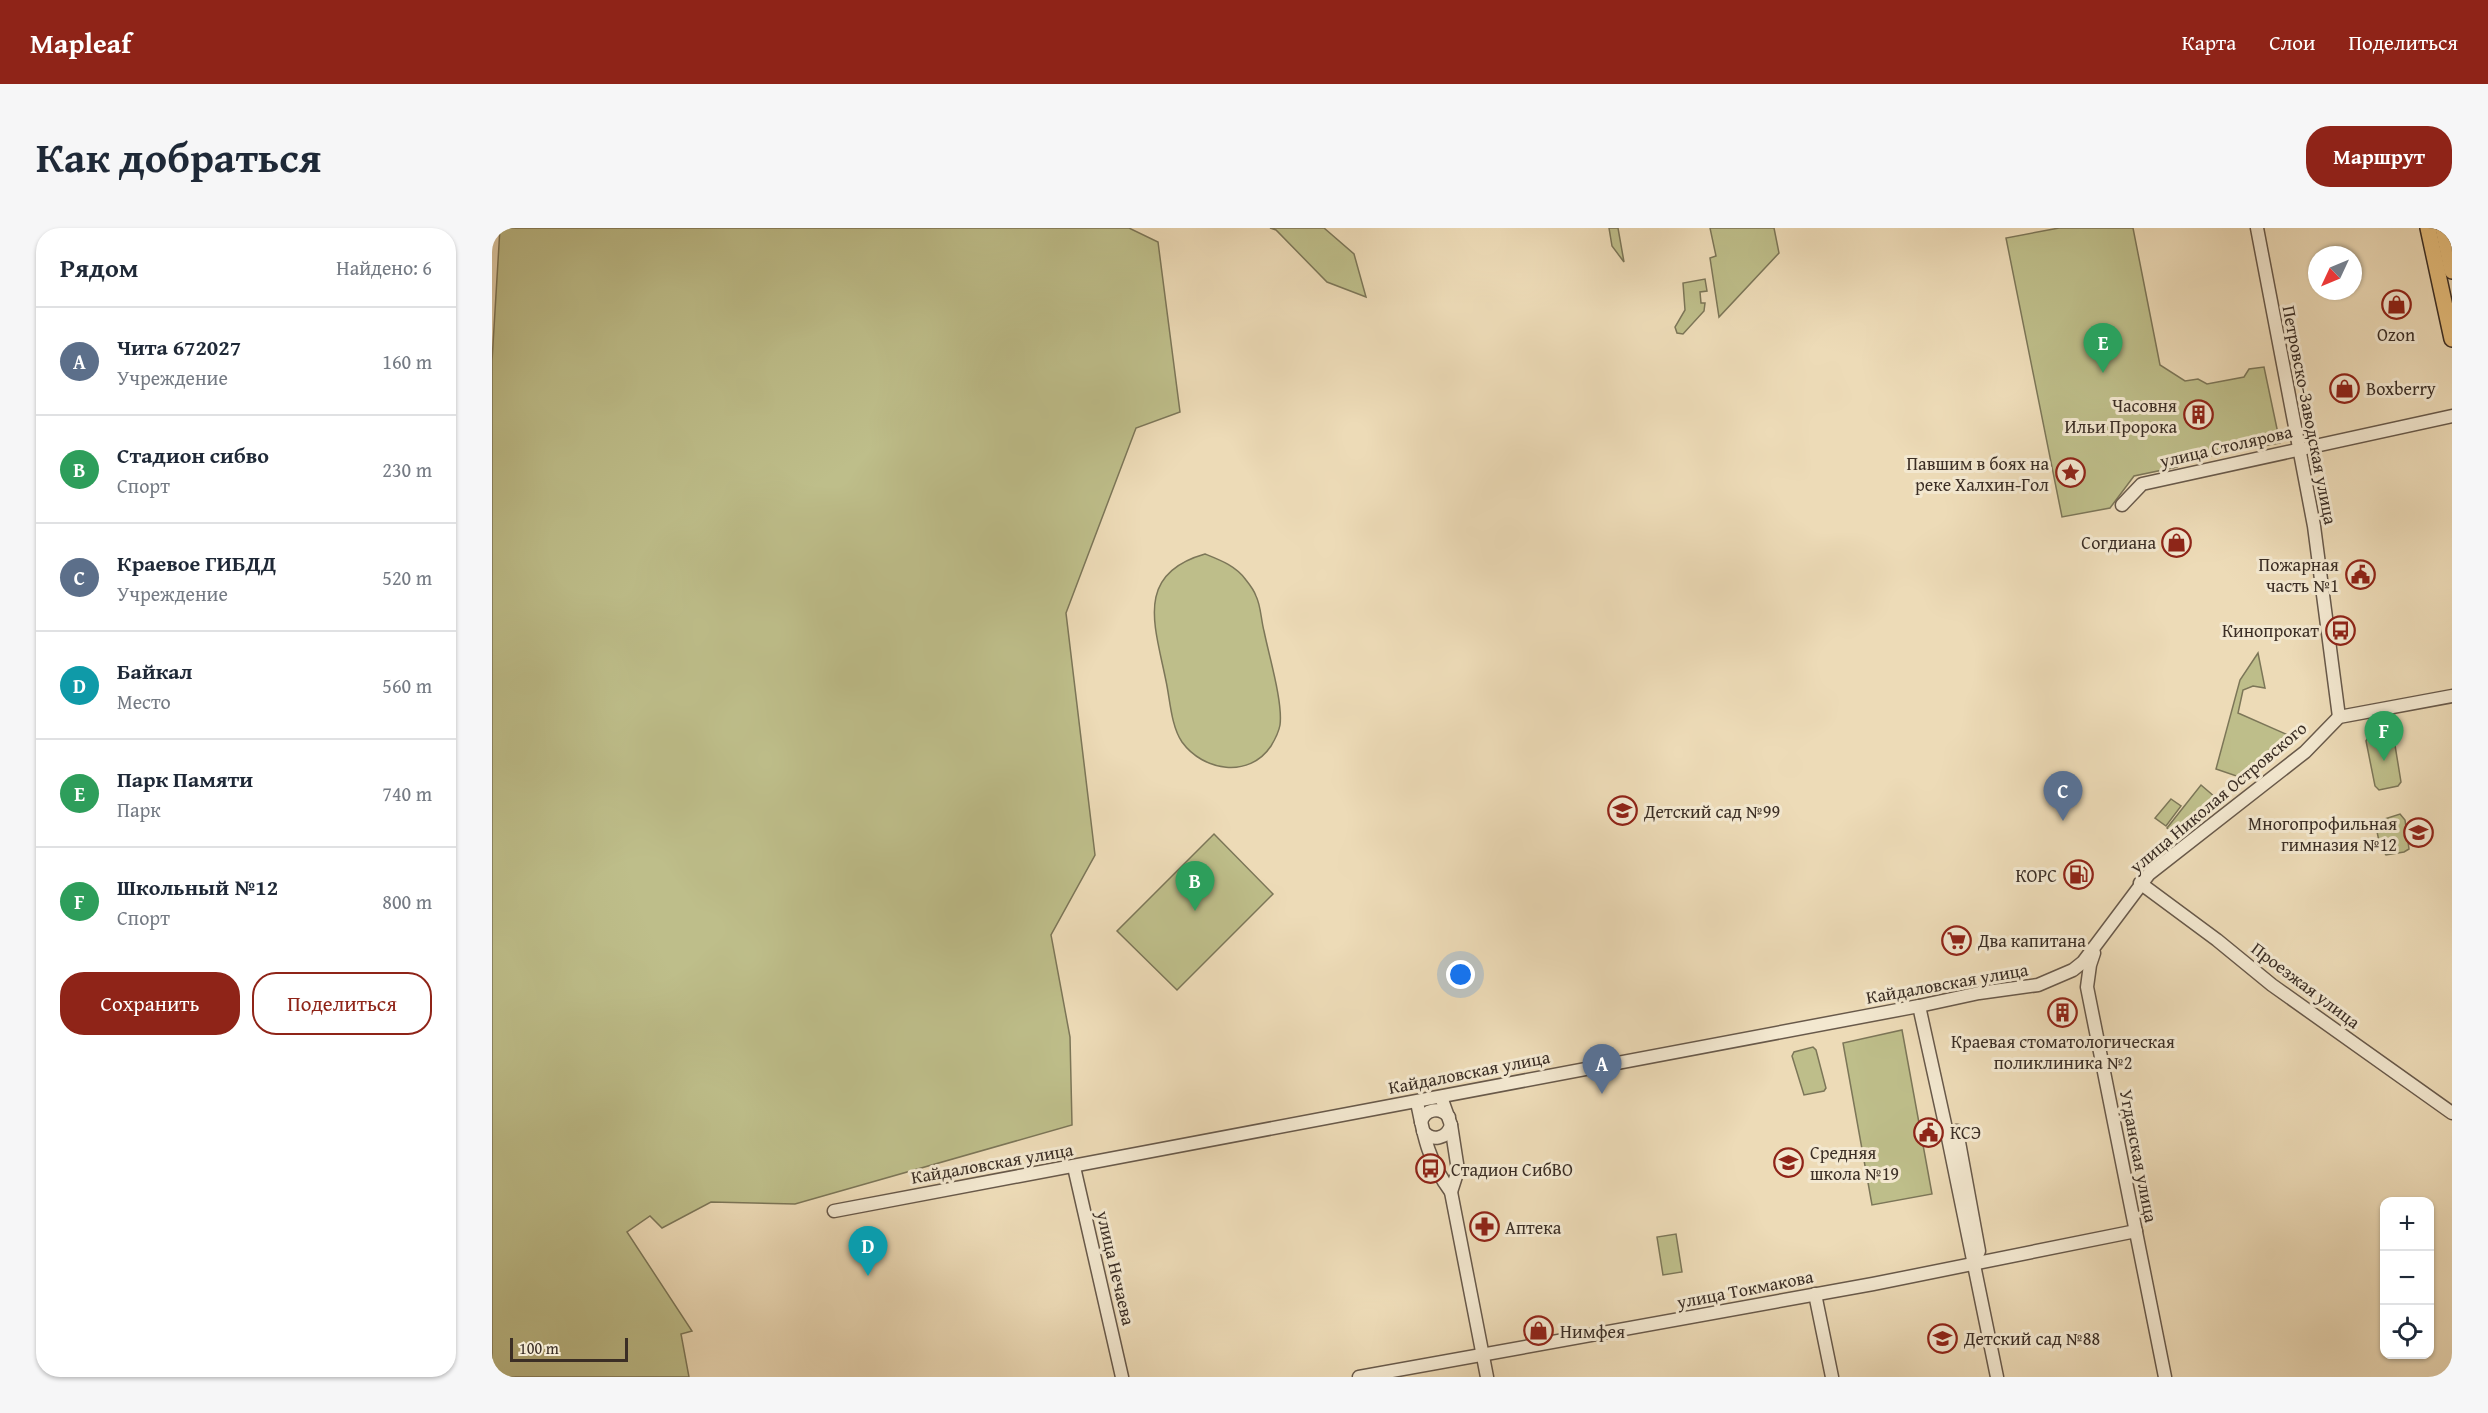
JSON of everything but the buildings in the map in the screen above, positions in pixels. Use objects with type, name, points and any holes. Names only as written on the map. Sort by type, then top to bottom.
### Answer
[{"type":"main road","points":[[2428,228],[2452,339]]},
{"type":"main road","points":[[2443,228],[2452,271]]},
{"type":"street","name":"Петровско-Заводская улица","points":[[2257,228],[2314,526],[2339,717]]},
{"type":"street","name":"улица Столярова","points":[[2122,505],[2142,484],[2452,416]]},
{"type":"street","points":[[2339,717],[2452,696]]},
{"type":"street","name":"улица Николая Островского","points":[[2098,943],[2140,883],[2157,866],[2305,752],[2339,717]]},
{"type":"street","name":"Проезжая улица","points":[[2140,883],[2217,940],[2272,985],[2452,1113]]},
{"type":"street","name":"Кайдаловская улица","points":[[834,1211],[1417,1102],[1979,993],[2038,985],[2084,962],[2098,943]]},
{"type":"street","name":"Угданская улица","points":[[2098,943],[2090,965],[2087,987],[2165,1377]]},
{"type":"street","points":[[1919,1006],[1996,1377]]},
{"type":"street","points":[[1441,1097],[1450,1121],[1458,1170],[1451,1192]]},
{"type":"street","points":[[1417,1102],[1422,1127],[1436,1171],[1451,1192],[1487,1377]]},
{"type":"street","points":[[1430,1111],[1441,1111],[1450,1121],[1449,1130],[1442,1137],[1431,1137],[1422,1127],[1425,1113],[1430,1111]]},
{"type":"street","points":[[1957,1131],[1979,1251],[1973,1264]]},
{"type":"street","name":"улица Нечаева","points":[[1074,1167],[1122,1377]]},
{"type":"street","name":"улица Токмакова","points":[[1359,1377],[1815,1294],[2136,1231]]},
{"type":"street","points":[[1815,1294],[1832,1377]]},
{"type":"green space","points":[[500,228],[1129,228],[1158,242],[1180,412],[1136,428],[1066,613],[1095,855],[1051,935],[1070,1037],[1072,1125],[795,1204],[711,1202],[662,1228],[650,1216],[627,1232],[692,1331],[681,1334],[689,1377],[492,1377],[492,361]]},
{"type":"green space","points":[[1270,228],[1324,228],[1354,254],[1366,297],[1327,282],[1276,230]]},
{"type":"green space","points":[[1609,228],[1618,228],[1624,262],[1612,246]]},
{"type":"green space","points":[[1710,228],[1774,228],[1779,253],[1719,317],[1710,258],[1716,256]]},
{"type":"green space","points":[[2059,228],[2133,228],[2160,365],[2185,381],[2198,379],[2207,384],[2244,377],[2249,369],[2264,367],[2280,443],[2183,461],[2177,467],[2134,476],[2110,508],[2062,517],[2006,238]]},
{"type":"green space","points":[[1705,279],[1707,291],[1700,292],[1701,303],[1705,303],[1704,311],[1683,334],[1677,333],[1675,327],[1685,310],[1683,283]]},
{"type":"green space","points":[[1205,554],[1237,571],[1254,592],[1259,604],[1278,692],[1280,725],[1274,741],[1262,756],[1239,767],[1214,765],[1202,760],[1191,752],[1178,736],[1157,641],[1155,604],[1159,588],[1167,575],[1182,563]]},
{"type":"green space","points":[[2258,653],[2265,688],[2253,686],[2243,690],[2238,713],[2288,735],[2295,729],[2303,732],[2248,780],[2216,769],[2240,680]]},
{"type":"green space","points":[[2387,729],[2393,733],[2401,782],[2398,786],[2379,790],[2375,786],[2366,741],[2370,734]]},
{"type":"green space","points":[[2201,785],[2223,804],[2177,837],[2167,828]]},
{"type":"green space","points":[[2171,799],[2181,806],[2166,826],[2155,818]]},
{"type":"green space","points":[[2400,814],[2405,820],[2409,849],[2386,855],[2380,846],[2375,822]]},
{"type":"green space","points":[[1214,834],[1273,894],[1177,990],[1117,931]]},
{"type":"green space","points":[[1902,1030],[1932,1194],[1872,1205],[1843,1043]]},
{"type":"green space","points":[[1813,1047],[1816,1050],[1826,1088],[1824,1091],[1804,1095],[1792,1056],[1794,1052]]},
{"type":"green space","points":[[1676,1234],[1682,1272],[1663,1275],[1657,1237]]},
{"type":"place","name":"Ozon","points":[[2396,305]]},
{"type":"place","name":"Парк Памяти","points":[[2103,373]]},
{"type":"place","name":"Boxberry","points":[[2345,388]]},
{"type":"place","name":"Часовня Ильи Пророка","points":[[2198,415]]},
{"type":"place","name":"Павшим в боях на реке Халхин-Гол","points":[[2070,473]]},
{"type":"place","name":"Согдиана","points":[[2177,542]]},
{"type":"place","name":"Пожарная часть №1","points":[[2360,574]]},
{"type":"place","name":"Кинопрокат","points":[[2340,630]]},
{"type":"place","name":"Школьный №12","points":[[2384,761]]},
{"type":"place","name":"Детский сад №99","points":[[1623,811]]},
{"type":"place","name":"Краевое ГИБДД","points":[[2063,821]]},
{"type":"place","name":"Многопрофильная гимназия №12","points":[[2418,833]]},
{"type":"place","name":"КОРС","points":[[2078,875]]},
{"type":"place","name":"Стадион сибво","points":[[1195,911]]},
{"type":"place","name":"Два капитана","points":[[1957,940]]},
{"type":"place","name":"Краевая стоматологическая поликлиника №2","points":[[2063,1012]]},
{"type":"place","name":"Чита 672027","points":[[1602,1094]]},
{"type":"place","name":"КСЭ","points":[[1929,1132]]},
{"type":"place","name":"Средняя школа №19","points":[[1789,1162]]},
{"type":"place","name":"Стадион СибВО","points":[[1430,1169]]},
{"type":"place","name":"Аптека","points":[[1484,1227]]},
{"type":"place","name":"Байкал","points":[[868,1276]]},
{"type":"place","name":"Нимфея","points":[[1539,1331]]},
{"type":"place","name":"Детский сад №88","points":[[1943,1338]]}]
